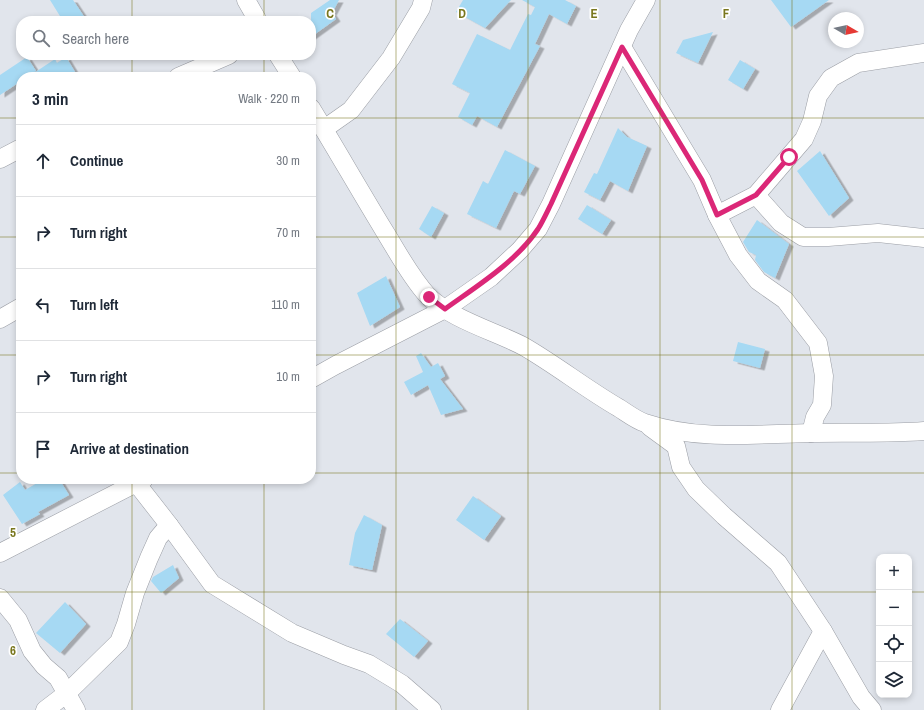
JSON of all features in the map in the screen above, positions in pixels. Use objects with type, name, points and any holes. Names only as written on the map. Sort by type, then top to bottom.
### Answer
[{"type":"street","points":[[246,0],[255,16]]},
{"type":"street","points":[[324,129],[351,110],[391,58],[421,8],[423,0]]},
{"type":"street","points":[[316,376],[445,309],[491,277],[520,250],[538,229],[554,197],[629,30],[646,0]]},
{"type":"street","points":[[622,47],[702,180],[717,215],[738,255],[758,281],[785,300],[818,343],[824,376],[822,405],[815,417],[811,433]]},
{"type":"street","points":[[717,215],[756,195],[804,139],[812,121],[818,96],[831,78],[858,63],[924,53]]},
{"type":"street","points":[[190,72],[217,60]]},
{"type":"street","points":[[281,60],[289,72]]},
{"type":"street","points":[[316,116],[416,283],[429,297],[445,309],[488,331],[521,345],[605,400],[644,423],[676,446],[681,467],[696,489],[724,516],[778,563],[823,631],[861,697],[872,710]]},
{"type":"street","points":[[0,159],[16,151]]},
{"type":"street","points":[[756,195],[781,223],[803,237],[828,237],[878,233],[924,238]]},
{"type":"street","points":[[0,319],[16,310]]},
{"type":"street","points":[[644,423],[690,434],[723,436],[811,433],[893,433],[924,430]]},
{"type":"street","points":[[0,553],[135,484]]},
{"type":"street","points":[[143,484],[169,525],[212,584],[292,634],[369,664],[402,684],[432,710]]},
{"type":"street","points":[[45,710],[66,694],[119,642],[135,593],[149,558],[158,538],[169,525]]},
{"type":"street","points":[[0,598],[18,620],[32,651],[44,666],[58,678],[76,710]]},
{"type":"street","points":[[780,710],[823,631]]},
{"type":"building","points":[[50,0],[73,0],[84,16],[60,16]]},
{"type":"building","points":[[330,0],[339,0],[332,13],[336,19],[316,33],[316,16],[311,16],[311,13]]},
{"type":"building","points":[[463,0],[511,0],[485,28],[456,12]]},
{"type":"building","points":[[522,0],[565,0],[576,6],[567,24],[549,14],[535,44],[540,46],[497,127],[477,116],[472,125],[458,117],[470,93],[452,84],[477,34],[510,50],[528,14],[531,15],[535,7]]},
{"type":"building","points":[[771,0],[829,0],[791,27]]},
{"type":"building","points":[[713,32],[698,63],[676,53],[683,40]]},
{"type":"building","points":[[22,60],[29,60],[36,71],[16,72],[16,84],[0,95],[0,75]]},
{"type":"building","points":[[54,60],[56,60],[57,63],[62,60],[68,60],[75,72],[36,72]]},
{"type":"building","points":[[740,60],[755,69],[743,89],[728,80]]},
{"type":"building","points":[[618,128],[627,137],[647,146],[628,191],[610,181],[600,200],[584,192],[594,173],[597,174]]},
{"type":"building","points":[[505,150],[535,166],[520,194],[514,191],[496,228],[467,214],[483,181],[488,184]]},
{"type":"building","points":[[820,151],[849,198],[829,216],[797,171]]},
{"type":"building","points":[[587,205],[611,220],[602,234],[578,219]]},
{"type":"building","points":[[432,206],[444,213],[431,237],[419,229]]},
{"type":"building","points":[[757,220],[789,244],[775,278],[764,272],[755,260],[756,255],[749,252],[743,242]]},
{"type":"building","points":[[386,276],[400,307],[370,326],[357,293]]},
{"type":"building","points":[[738,342],[765,349],[760,368],[733,361]]},
{"type":"building","points":[[421,353],[431,367],[438,363],[445,376],[440,379],[463,409],[441,415],[428,385],[411,395],[404,382],[423,372],[416,356]]},
{"type":"building","points":[[17,484],[21,484],[25,490],[35,484],[62,484],[69,495],[38,512],[40,514],[22,524],[3,495]]},
{"type":"building","points":[[473,496],[501,516],[484,540],[456,520]]},
{"type":"building","points":[[364,515],[382,525],[372,570],[349,565],[355,533]]},
{"type":"building","points":[[173,565],[179,578],[161,593],[151,581],[153,577]]},
{"type":"building","points":[[65,602],[86,624],[60,653],[36,633]]},
{"type":"building","points":[[400,619],[428,641],[414,657],[386,634]]},
{"type":"route","points":[[429,297],[445,309],[491,277],[520,250],[538,229],[551,204],[622,47],[672,127],[702,180],[717,215],[756,195],[789,157]]}]
